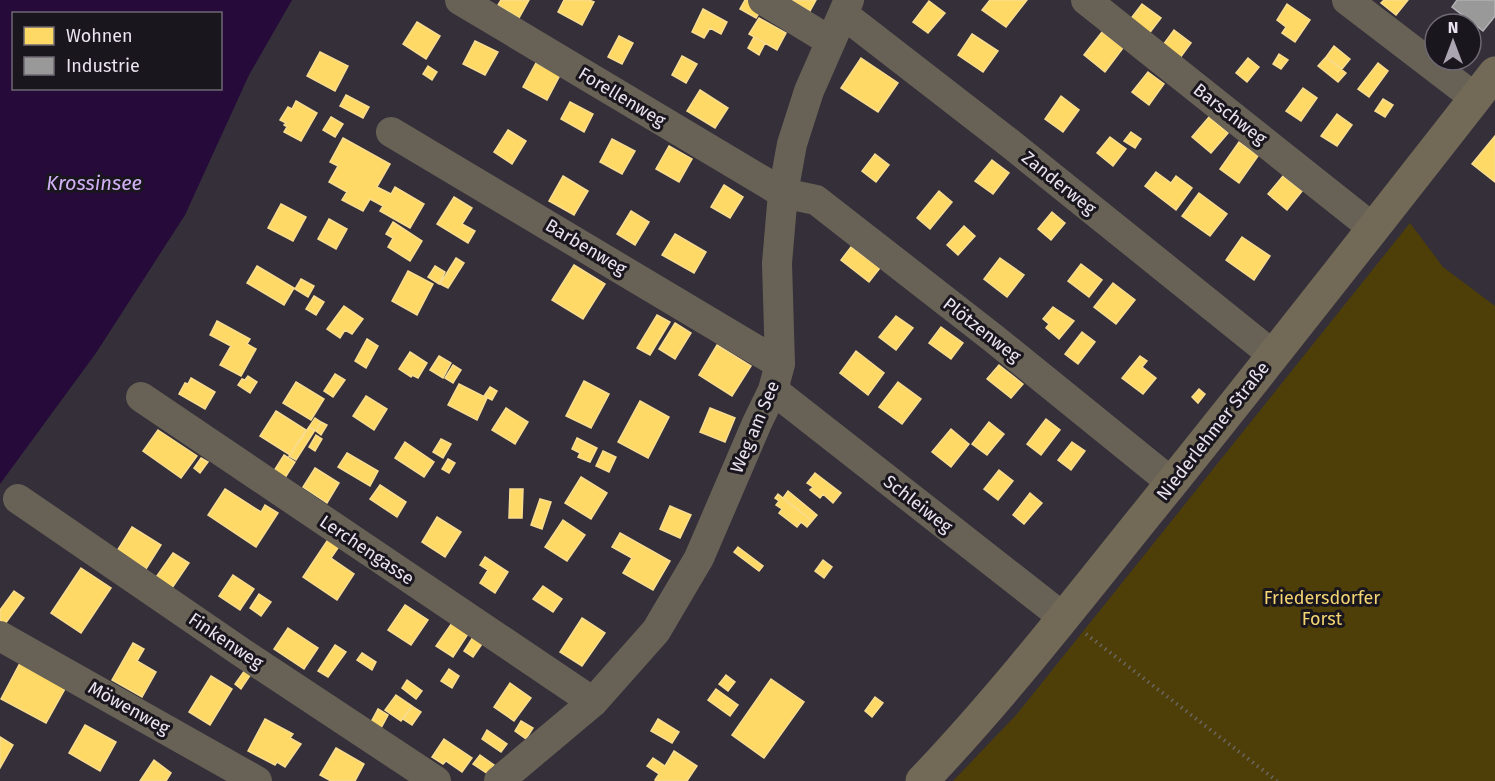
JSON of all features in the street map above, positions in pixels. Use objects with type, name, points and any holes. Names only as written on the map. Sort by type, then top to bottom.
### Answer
[{"type":"main road","name":"Niederlehmer Straße","points":[[922,781],[980,718],[1064,618],[1374,229],[1495,73]]},
{"type":"lane","name":"Forellenweg","points":[[460,0],[783,193]]},
{"type":"lane","points":[[763,0],[830,41]]},
{"type":"lane","name":"Barschweg","points":[[1086,0],[1374,229]]},
{"type":"lane","points":[[1347,0],[1475,98]]},
{"type":"lane","name":"Weg am See","points":[[499,781],[593,702],[656,631],[699,558],[777,377],[777,263],[783,193],[792,144],[809,91],[846,7]]},
{"type":"lane","name":"Zanderweg","points":[[846,7],[1012,145],[1273,355]]},
{"type":"lane","name":"Barbenweg","points":[[390,132],[777,377]]},
{"type":"lane","name":"Plötzenweg","points":[[783,193],[816,200],[993,338],[1172,483]]},
{"type":"lane","name":"Schleiweg","points":[[777,377],[1064,618]]},
{"type":"lane","name":"Lerchengasse","points":[[141,397],[593,702]]},
{"type":"lane","name":"Finkenweg","points":[[18,499],[243,654],[436,781]]},
{"type":"lane","name":"Möwenweg","points":[[0,636],[258,781]]},
{"type":"path","points":[[1064,618],[1277,781]]},
{"type":"green space","name":"Friedersdorfer Forst","points":[[1410,223],[1443,267],[1495,306],[1495,781],[953,781],[1017,714]]},
{"type":"water","name":"Krossinsee","points":[[0,0],[292,0],[249,75],[185,215],[96,353],[0,484]]},
{"type":"building: Wohnen","points":[[501,0],[529,0],[519,18],[498,5]]},
{"type":"building: Wohnen","points":[[564,0],[594,2],[582,25],[558,12]]},
{"type":"building: Wohnen","points":[[745,0],[751,0],[763,7],[756,18],[740,9]]},
{"type":"building: Wohnen","points":[[790,0],[816,0],[810,11]]},
{"type":"building: Wohnen","points":[[990,0],[1027,0],[1006,27],[982,10]]},
{"type":"building: Wohnen","points":[[1384,0],[1408,0],[1396,15],[1381,3]]},
{"type":"building: Wohnen","points":[[929,1],[945,13],[928,33],[913,22]]},
{"type":"building: Wohnen","points":[[1142,4],[1161,18],[1148,35],[1129,21]]},
{"type":"building: Wohnen","points":[[1287,4],[1310,20],[1295,42],[1282,33],[1286,27],[1277,20]]},
{"type":"building: Wohnen","points":[[703,9],[727,22],[721,34],[710,28],[704,38],[692,32]]},
{"type":"building: Wohnen","points":[[759,18],[786,33],[777,50],[749,34]]},
{"type":"building: Wohnen","points":[[417,22],[440,36],[426,59],[403,44]]},
{"type":"building: Wohnen","points":[[1174,30],[1191,43],[1177,62],[1160,49]]},
{"type":"building: Wohnen","points":[[1102,32],[1123,48],[1105,72],[1084,55]]},
{"type":"building: Wohnen","points":[[972,34],[998,51],[983,72],[958,55]]},
{"type":"building: Wohnen","points":[[619,36],[633,43],[622,64],[608,57]]},
{"type":"building: Wohnen","points":[[754,37],[765,43],[759,55],[748,48]]},
{"type":"building: Wohnen","points":[[475,41],[498,52],[485,75],[463,64]]},
{"type":"building: Wohnen","points":[[1334,46],[1350,59],[1342,69],[1326,57]]},
{"type":"building: Wohnen","points":[[320,52],[348,66],[335,91],[307,76]]},
{"type":"building: Wohnen","points":[[1279,54],[1288,60],[1281,69],[1273,64]]},
{"type":"building: Wohnen","points":[[682,56],[697,64],[686,83],[672,75]]},
{"type":"building: Wohnen","points":[[1326,57],[1346,73],[1338,82],[1318,66]]},
{"type":"building: Wohnen","points":[[861,58],[898,83],[878,112],[841,88]]},
{"type":"building: Wohnen","points":[[1248,58],[1259,67],[1247,82],[1236,73]]},
{"type":"building: Wohnen","points":[[536,63],[560,75],[547,100],[523,87]]},
{"type":"building: Wohnen","points":[[1378,63],[1388,71],[1369,97],[1358,89]]},
{"type":"building: Wohnen","points":[[428,66],[437,72],[432,80],[423,74]]},
{"type":"building: Wohnen","points":[[1148,72],[1164,84],[1149,105],[1132,92]]},
{"type":"building: Wohnen","points":[[1303,88],[1317,98],[1301,121],[1286,111]]},
{"type":"building: Wohnen","points":[[700,90],[728,108],[715,128],[687,111]]},
{"type":"building: Wohnen","points":[[346,95],[369,107],[363,118],[340,106]]},
{"type":"building: Wohnen","points":[[1061,96],[1079,110],[1063,132],[1045,119]]},
{"type":"building: Wohnen","points":[[1383,99],[1393,105],[1385,117],[1375,111]]},
{"type":"building: Wohnen","points":[[296,101],[317,113],[301,141],[284,132],[287,127],[284,125],[286,123],[280,120],[288,107],[292,109]]},
{"type":"building: Wohnen","points":[[570,102],[593,114],[584,132],[561,119]]},
{"type":"building: Wohnen","points":[[1337,114],[1352,125],[1337,146],[1321,136]]},
{"type":"building: Wohnen","points":[[331,117],[343,124],[335,137],[323,130]]},
{"type":"building: Wohnen","points":[[1209,117],[1228,133],[1211,153],[1192,137]]},
{"type":"building: Wohnen","points":[[508,130],[526,141],[512,164],[494,152]]},
{"type":"building: Wohnen","points":[[1131,132],[1141,139],[1135,148],[1124,141]]},
{"type":"building: Wohnen","points":[[1495,136],[1495,182],[1472,164]]},
{"type":"building: Wohnen","points":[[1110,137],[1126,149],[1113,166],[1097,153]]},
{"type":"building: Wohnen","points":[[343,138],[390,164],[377,187],[391,194],[395,187],[424,204],[410,228],[380,211],[383,206],[370,199],[363,211],[342,200],[347,192],[329,182],[338,166],[330,162]]},
{"type":"building: Wohnen","points":[[612,139],[635,151],[622,174],[600,162]]},
{"type":"building: Wohnen","points":[[1239,142],[1258,156],[1239,183],[1220,169]]},
{"type":"building: Wohnen","points":[[669,146],[692,159],[679,182],[656,169]]},
{"type":"building: Wohnen","points":[[875,154],[889,165],[876,182],[862,171]]},
{"type":"building: Wohnen","points":[[992,160],[1009,173],[993,194],[975,181]]},
{"type":"building: Wohnen","points":[[1156,172],[1171,183],[1176,176],[1192,188],[1176,210],[1145,186]]},
{"type":"building: Wohnen","points":[[563,176],[588,191],[574,215],[549,201]]},
{"type":"building: Wohnen","points":[[1283,176],[1302,191],[1287,210],[1268,194]]},
{"type":"building: Wohnen","points":[[724,185],[743,197],[730,218],[711,207]]},
{"type":"building: Wohnen","points":[[939,191],[952,202],[930,229],[917,218]]},
{"type":"building: Wohnen","points":[[1199,193],[1227,214],[1210,236],[1182,216]]},
{"type":"building: Wohnen","points":[[454,197],[472,208],[462,224],[475,231],[468,243],[437,224]]},
{"type":"building: Wohnen","points":[[281,204],[306,217],[293,241],[268,228]]},
{"type":"building: Wohnen","points":[[631,211],[649,222],[635,245],[617,234]]},
{"type":"building: Wohnen","points":[[1052,212],[1065,223],[1051,240],[1038,229]]},
{"type":"building: Wohnen","points":[[329,219],[347,229],[336,249],[318,239]]},
{"type":"building: Wohnen","points":[[393,222],[422,241],[410,261],[388,247],[393,238],[386,234]]},
{"type":"building: Wohnen","points":[[964,226],[975,236],[958,255],[947,245]]},
{"type":"building: Wohnen","points":[[675,234],[706,252],[694,273],[662,255]]},
{"type":"building: Wohnen","points":[[1242,237],[1270,256],[1254,280],[1226,260]]},
{"type":"building: Wohnen","points":[[851,247],[880,268],[869,282],[841,260]]},
{"type":"building: Wohnen","points":[[456,258],[464,263],[448,288],[440,284]]},
{"type":"building: Wohnen","points":[[1000,258],[1024,275],[1007,297],[984,279]]},
{"type":"building: Wohnen","points":[[1081,264],[1102,280],[1089,297],[1068,281]]},
{"type":"building: Wohnen","points":[[574,265],[605,284],[583,319],[552,300]]},
{"type":"building: Wohnen","points":[[257,266],[294,288],[284,305],[247,283]]},
{"type":"building: Wohnen","points":[[435,266],[445,272],[439,284],[428,277]]},
{"type":"building: Wohnen","points":[[408,271],[433,284],[417,315],[392,301]]},
{"type":"building: Wohnen","points":[[301,279],[314,286],[308,297],[295,289]]},
{"type":"building: Wohnen","points":[[1113,283],[1135,300],[1116,324],[1094,307]]},
{"type":"building: Wohnen","points":[[314,296],[324,302],[316,315],[306,309]]},
{"type":"building: Wohnen","points":[[344,306],[363,319],[352,334],[345,330],[340,338],[327,329]]},
{"type":"building: Wohnen","points":[[1053,307],[1074,321],[1059,339],[1046,328],[1049,324],[1043,319]]},
{"type":"building: Wohnen","points":[[657,315],[670,322],[650,355],[637,348]]},
{"type":"building: Wohnen","points":[[896,316],[913,328],[896,350],[879,337]]},
{"type":"building: Wohnen","points":[[217,321],[250,339],[247,344],[256,349],[241,376],[220,365],[231,346],[210,335]]},
{"type":"building: Wohnen","points":[[675,323],[691,333],[675,359],[659,349]]},
{"type":"building: Wohnen","points":[[941,327],[963,343],[951,359],[929,343]]},
{"type":"building: Wohnen","points":[[1082,332],[1095,342],[1078,364],[1065,354]]},
{"type":"building: Wohnen","points":[[367,339],[378,346],[366,368],[355,361]]},
{"type":"building: Wohnen","points":[[717,345],[751,366],[732,396],[699,375]]},
{"type":"building: Wohnen","points":[[856,351],[884,373],[868,395],[840,373]]},
{"type":"building: Wohnen","points":[[410,352],[427,363],[418,378],[412,375],[411,377],[399,369]]},
{"type":"building: Wohnen","points":[[439,356],[451,363],[443,378],[430,370]]},
{"type":"building: Wohnen","points":[[1140,356],[1147,361],[1142,367],[1156,378],[1143,394],[1122,378]]},
{"type":"building: Wohnen","points":[[453,365],[461,370],[453,383],[445,378]]},
{"type":"building: Wohnen","points":[[999,365],[1023,384],[1011,398],[987,379]]},
{"type":"building: Wohnen","points":[[335,374],[345,380],[333,397],[324,391]]},
{"type":"building: Wohnen","points":[[248,376],[257,382],[250,393],[238,385]]},
{"type":"building: Wohnen","points":[[191,378],[215,392],[205,409],[179,394]]},
{"type":"building: Wohnen","points":[[584,381],[609,394],[591,428],[566,416]]},
{"type":"building: Wohnen","points":[[296,382],[324,399],[311,420],[283,403]]},
{"type":"building: Wohnen","points":[[898,382],[921,399],[902,424],[879,407]]},
{"type":"building: Wohnen","points":[[459,384],[487,398],[477,420],[448,405]]},
{"type":"building: Wohnen","points":[[490,387],[497,391],[492,400],[484,396]]},
{"type":"building: Wohnen","points":[[1199,389],[1205,394],[1198,403],[1192,397]]},
{"type":"building: Wohnen","points":[[366,396],[387,409],[374,430],[353,416]]},
{"type":"building: Wohnen","points":[[640,401],[669,417],[648,458],[618,442]]},
{"type":"building: Wohnen","points":[[506,408],[528,422],[515,444],[492,430]]},
{"type":"building: Wohnen","points":[[710,408],[735,418],[725,442],[700,432]]},
{"type":"building: Wohnen","points":[[276,411],[306,430],[290,455],[260,436]]},
{"type":"building: Wohnen","points":[[315,418],[321,422],[316,431],[309,427]]},
{"type":"building: Wohnen","points":[[1046,419],[1060,430],[1041,455],[1027,444]]},
{"type":"building: Wohnen","points":[[321,422],[327,425],[321,435],[316,431]]},
{"type":"building: Wohnen","points":[[989,422],[1004,434],[987,455],[972,444]]},
{"type":"building: Wohnen","points":[[309,427],[315,430],[296,460],[289,456]]},
{"type":"building: Wohnen","points":[[951,429],[969,444],[951,467],[932,452]]},
{"type":"building: Wohnen","points":[[158,430],[197,456],[181,478],[143,451]]},
{"type":"building: Wohnen","points":[[316,435],[322,439],[315,451],[309,447]]},
{"type":"building: Wohnen","points":[[577,438],[597,448],[590,462],[578,457],[580,453],[572,449]]},
{"type":"building: Wohnen","points":[[441,439],[451,444],[443,458],[433,452]]},
{"type":"building: Wohnen","points":[[405,442],[434,462],[424,477],[395,458]]},
{"type":"building: Wohnen","points":[[1072,442],[1085,451],[1071,470],[1058,460]]},
{"type":"building: Wohnen","points":[[603,451],[616,457],[609,472],[596,466]]},
{"type":"building: Wohnen","points":[[347,453],[378,471],[370,486],[338,467]]},
{"type":"building: Wohnen","points":[[284,455],[295,462],[283,481],[272,474]]},
{"type":"building: Wohnen","points":[[201,458],[208,462],[200,473],[194,468]]},
{"type":"building: Wohnen","points":[[448,459],[455,463],[449,473],[442,469]]},
{"type":"building: Wohnen","points":[[315,468],[339,483],[327,503],[303,487]]},
{"type":"building: Wohnen","points":[[999,470],[1013,481],[998,500],[984,489]]},
{"type":"building: Wohnen","points":[[815,473],[841,493],[833,503],[823,494],[820,498],[810,490],[813,487],[807,483]]},
{"type":"building: Wohnen","points":[[581,477],[607,493],[591,519],[565,503]]},
{"type":"building: Wohnen","points":[[380,485],[406,502],[397,517],[370,499]]},
{"type":"building: Wohnen","points":[[225,489],[261,512],[265,505],[278,513],[256,547],[208,515]]},
{"type":"building: Wohnen","points":[[510,489],[523,489],[522,518],[509,518]]},
{"type":"building: Wohnen","points":[[788,491],[817,515],[812,521],[783,498]]},
{"type":"building: Wohnen","points":[[1030,493],[1042,503],[1024,524],[1013,515]]},
{"type":"building: Wohnen","points":[[778,494],[812,521],[807,527],[801,522],[797,527],[779,513],[782,509],[776,505],[779,501],[775,498]]},
{"type":"building: Wohnen","points":[[540,499],[551,502],[542,529],[531,525]]},
{"type":"building: Wohnen","points":[[670,506],[691,515],[680,538],[660,529]]},
{"type":"building: Wohnen","points":[[437,517],[461,532],[445,557],[422,542]]},
{"type":"building: Wohnen","points":[[563,520],[585,535],[567,561],[545,547]]},
{"type":"building: Wohnen","points":[[132,527],[161,545],[146,569],[117,551]]},
{"type":"building: Wohnen","points":[[620,533],[670,561],[653,590],[623,573],[632,558],[612,547]]},
{"type":"building: Wohnen","points":[[329,538],[340,545],[331,558],[354,574],[337,600],[303,577]]},
{"type":"building: Wohnen","points":[[738,547],[763,566],[759,571],[734,552]]},
{"type":"building: Wohnen","points":[[173,553],[189,563],[170,591],[154,580]]},
{"type":"building: Wohnen","points":[[485,557],[508,572],[495,593],[480,583],[488,570],[480,565]]},
{"type":"building: Wohnen","points":[[823,560],[832,567],[824,578],[815,571]]},
{"type":"building: Wohnen","points":[[81,568],[111,588],[81,633],[51,613]]},
{"type":"building: Wohnen","points":[[233,575],[254,589],[240,610],[219,596]]},
{"type":"building: Wohnen","points":[[543,586],[562,599],[553,612],[533,599]]},
{"type":"building: Wohnen","points":[[14,591],[24,598],[5,624],[0,620],[0,610]]},
{"type":"building: Wohnen","points":[[259,594],[271,602],[261,616],[250,608]]},
{"type":"building: Wohnen","points":[[405,605],[428,620],[411,645],[388,630]]},
{"type":"building: Wohnen","points":[[582,618],[605,633],[582,666],[560,652]]},
{"type":"building: Wohnen","points":[[452,623],[468,634],[453,657],[436,646]]},
{"type":"building: Wohnen","points":[[288,628],[318,648],[304,669],[274,649]]},
{"type":"building: Wohnen","points":[[473,637],[482,644],[473,657],[464,651]]},
{"type":"building: Wohnen","points":[[133,643],[144,649],[137,661],[156,672],[142,697],[112,680]]},
{"type":"building: Wohnen","points":[[335,645],[346,652],[328,677],[318,671]]},
{"type":"building: Wohnen","points":[[362,653],[376,662],[372,670],[357,660]]},
{"type":"building: Wohnen","points":[[20,663],[66,687],[46,723],[1,699]]},
{"type":"building: Wohnen","points":[[449,669],[459,676],[452,688],[441,681]]},
{"type":"building: Wohnen","points":[[245,670],[251,674],[241,689],[235,684]]},
{"type":"building: Wohnen","points":[[726,675],[735,682],[728,691],[719,684]]},
{"type":"building: Wohnen","points":[[211,676],[232,689],[210,725],[189,712]]},
{"type":"building: Wohnen","points":[[771,679],[804,702],[764,758],[732,735]]},
{"type":"building: Wohnen","points":[[407,680],[422,691],[416,699],[402,688]]},
{"type":"building: Wohnen","points":[[510,683],[531,698],[514,721],[494,707]]},
{"type":"building: Wohnen","points":[[716,689],[738,705],[730,716],[708,700]]},
{"type":"building: Wohnen","points":[[396,695],[412,706],[401,721],[385,710]]},
{"type":"building: Wohnen","points":[[875,697],[883,703],[872,717],[865,711]]},
{"type":"building: Wohnen","points":[[412,706],[421,712],[412,725],[403,719]]},
{"type":"building: Wohnen","points":[[378,709],[388,715],[380,730],[370,724]]},
{"type":"building: Wohnen","points":[[265,719],[293,734],[290,738],[301,744],[285,767],[277,762],[275,765],[248,751]]},
{"type":"building: Wohnen","points":[[658,719],[679,732],[672,743],[651,731]]},
{"type":"building: Wohnen","points":[[521,721],[533,728],[526,739],[515,731]]},
{"type":"building: Wohnen","points":[[85,725],[116,742],[100,771],[69,753]]},
{"type":"building: Wohnen","points":[[487,730],[507,744],[501,752],[482,739]]},
{"type":"building: Wohnen","points":[[0,737],[13,745],[0,768]]},
{"type":"building: Wohnen","points":[[444,739],[472,758],[462,772],[446,761],[443,764],[432,757]]},
{"type":"building: Wohnen","points":[[336,748],[364,764],[355,781],[331,781],[320,775]]},
{"type":"building: Wohnen","points":[[674,751],[697,766],[687,781],[655,780],[659,774],[647,766],[653,758],[665,766]]},
{"type":"building: Wohnen","points":[[480,755],[494,765],[488,774],[473,764]]},
{"type":"building: Wohnen","points":[[154,760],[171,773],[166,781],[140,781]]},
{"type":"building: Industrie","points":[[1457,0],[1495,0],[1495,16],[1483,31],[1483,12],[1458,12],[1452,7]]}]
